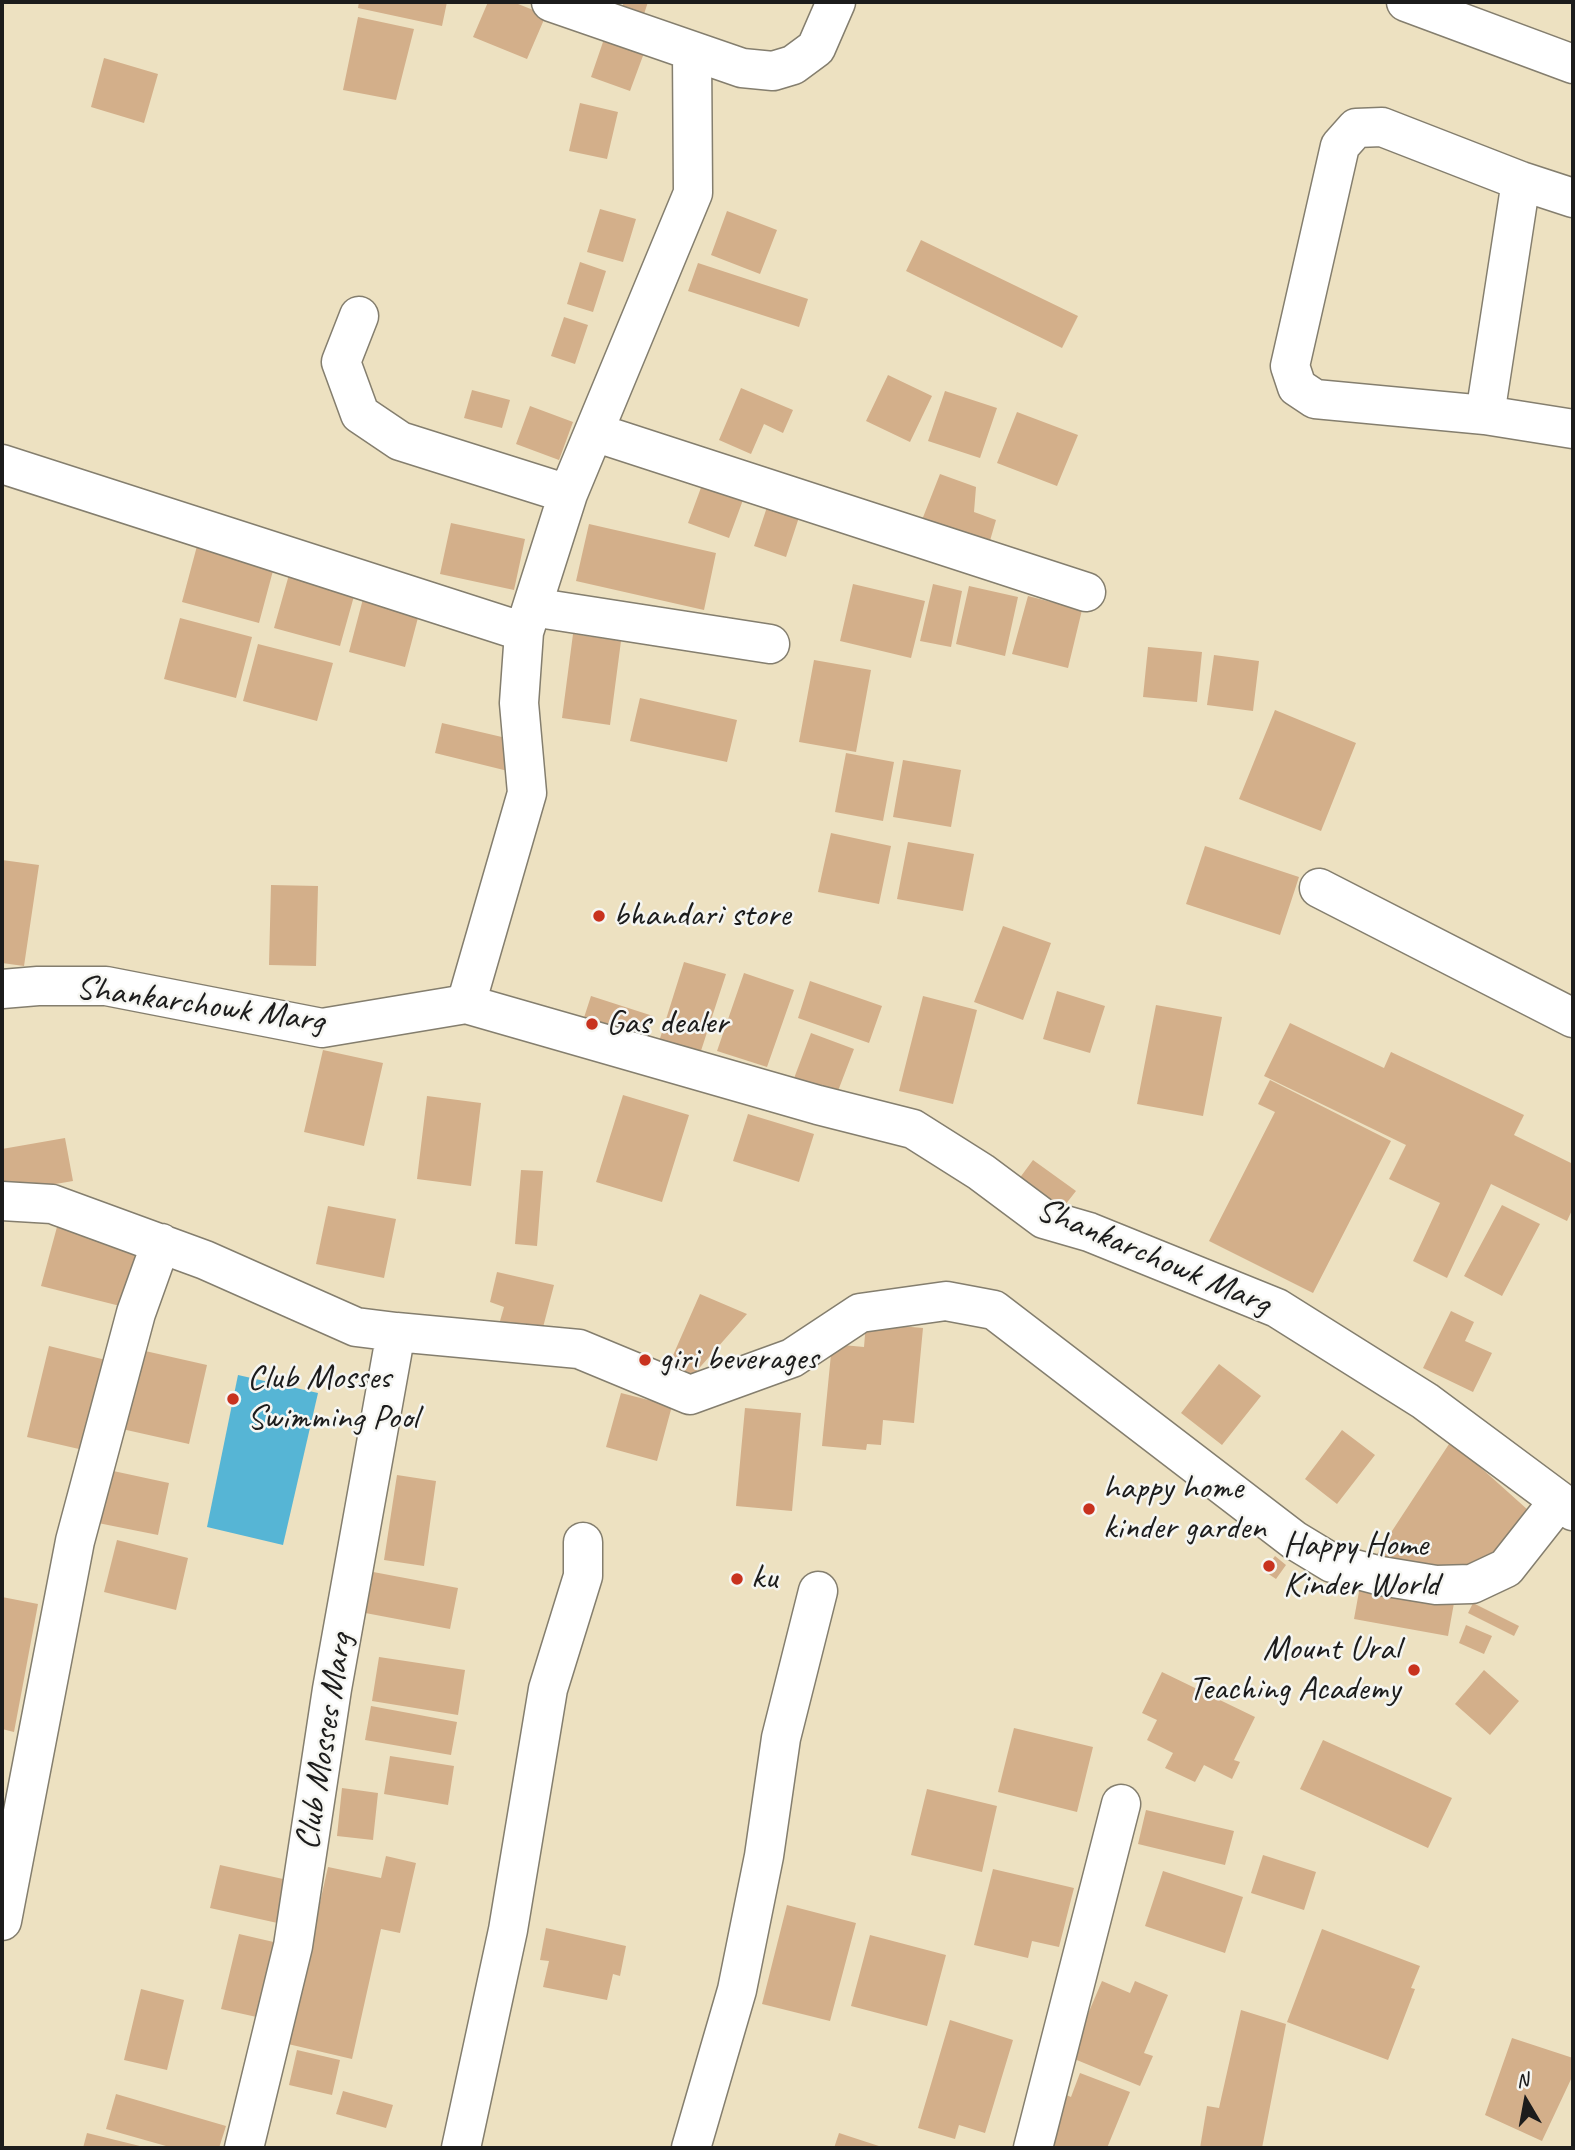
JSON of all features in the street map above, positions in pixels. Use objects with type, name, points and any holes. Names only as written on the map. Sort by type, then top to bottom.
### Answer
[{"type":"street","points":[[551,2],[742,68],[773,71],[793,65],[817,48],[836,2]]},
{"type":"street","points":[[1406,2],[1573,64]]},
{"type":"street","points":[[466,1004],[527,793],[519,703],[528,620],[569,494],[693,192],[692,51]]},
{"type":"street","points":[[1573,198],[1521,181],[1382,127],[1356,128],[1340,146],[1290,366],[1297,387],[1315,399],[1485,415],[1573,429]]},
{"type":"street","points":[[1485,415],[1521,181]]},
{"type":"street","points":[[359,316],[341,362],[360,414],[400,441],[569,494]]},
{"type":"street","points":[[594,432],[1086,592]]},
{"type":"street","points":[[2,464],[528,620],[770,644]]},
{"type":"street","points":[[1319,888],[1573,1018]]},
{"type":"street","name":"Shankarchowk Marg","points":[[2,989],[106,986],[322,1028],[466,1004],[912,1129],[981,1172],[1045,1219],[1088,1232],[1277,1308],[1425,1401],[1566,1507]]},
{"type":"street","points":[[2,1201],[52,1204],[205,1260],[356,1327],[579,1349],[690,1395],[792,1358],[860,1313],[946,1301],[993,1310],[1294,1541],[1332,1563],[1381,1576],[1436,1585],[1472,1584],[1506,1568],[1566,1507]]},
{"type":"street","points":[[2,1921],[75,1541],[136,1313],[161,1243]]},
{"type":"street","name":"Club Mosses Marg","points":[[244,2148],[293,1946],[332,1689],[396,1332]]},
{"type":"street","points":[[461,2148],[508,1930],[548,1689],[583,1576],[583,1542]]},
{"type":"street","points":[[691,2148],[737,1990],[764,1856],[781,1738],[818,1591]]},
{"type":"street","points":[[1033,2148],[1121,1804]]},
{"type":"water","points":[[238,1375],[318,1393],[283,1545],[207,1527]]},
{"type":"building","points":[[359,2],[447,2],[442,26],[358,8]]},
{"type":"building","points":[[488,2],[513,2],[546,15],[527,59],[473,37]]},
{"type":"building","points":[[624,2],[648,2],[641,23],[619,15]]},
{"type":"building","points":[[358,17],[414,29],[396,100],[343,90]]},
{"type":"building","points":[[604,39],[644,53],[630,91],[591,77]]},
{"type":"building","points":[[104,58],[158,74],[144,123],[91,107]]},
{"type":"building","points":[[580,103],[618,112],[607,159],[569,151]]},
{"type":"building","points":[[600,209],[636,219],[623,262],[587,252]]},
{"type":"building","points":[[727,211],[777,230],[760,274],[711,255]]},
{"type":"building","points":[[921,240],[1078,316],[1062,348],[906,271]]},
{"type":"building","points":[[580,262],[606,271],[593,312],[567,304]]},
{"type":"building","points":[[698,263],[808,299],[799,327],[688,291]]},
{"type":"building","points":[[564,317],[588,325],[575,364],[551,356]]},
{"type":"building","points":[[888,375],[932,396],[910,442],[866,421]]},
{"type":"building","points":[[741,388],[793,410],[783,433],[764,424],[751,454],[719,440]]},
{"type":"building","points":[[472,390],[510,400],[502,428],[464,418]]},
{"type":"building","points":[[945,391],[997,408],[980,458],[928,441]]},
{"type":"building","points":[[530,406],[573,422],[559,460],[516,444]]},
{"type":"building","points":[[1017,412],[1078,435],[1057,486],[997,463]]},
{"type":"building","points":[[706,474],[747,489],[729,538],[688,523]]},
{"type":"building","points":[[940,474],[976,487],[974,512],[996,520],[987,551],[920,525]]},
{"type":"building","points":[[771,495],[803,505],[786,557],[754,546]]},
{"type":"building","points":[[451,523],[525,539],[514,590],[440,574]]},
{"type":"building","points":[[589,524],[716,553],[704,610],[576,581]]},
{"type":"building","points":[[197,546],[274,567],[259,623],[182,602]]},
{"type":"building","points":[[290,571],[356,589],[340,646],[274,628]]},
{"type":"building","points":[[853,584],[925,601],[911,658],[840,641]]},
{"type":"building","points":[[933,584],[962,591],[951,647],[920,641]]},
{"type":"building","points":[[969,586],[1018,597],[1005,656],[956,644]]},
{"type":"building","points":[[364,595],[420,610],[405,667],[349,652]]},
{"type":"building","points":[[1028,596],[1082,610],[1068,668],[1012,654]]},
{"type":"building","points":[[180,618],[252,637],[236,698],[164,679]]},
{"type":"building","points":[[573,634],[621,641],[610,725],[562,718]]},
{"type":"building","points":[[258,644],[333,663],[317,721],[243,701]]},
{"type":"building","points":[[1148,647],[1202,652],[1197,702],[1143,697]]},
{"type":"building","points":[[1214,655],[1259,661],[1253,711],[1207,705]]},
{"type":"building","points":[[814,660],[871,670],[856,752],[799,742]]},
{"type":"building","points":[[640,698],[737,720],[727,762],[630,741]]},
{"type":"building","points":[[1275,710],[1356,743],[1321,831],[1239,799]]},
{"type":"building","points":[[442,723],[519,741],[512,772],[435,753]]},
{"type":"building","points":[[846,753],[894,762],[883,821],[835,812]]},
{"type":"building","points":[[903,760],[961,770],[951,827],[893,817]]},
{"type":"building","points":[[831,833],[891,846],[879,904],[818,892]]},
{"type":"building","points":[[908,842],[974,854],[963,911],[897,899]]},
{"type":"building","points":[[1205,846],[1299,877],[1280,935],[1186,904]]},
{"type":"building","points":[[2,860],[39,865],[24,966],[2,963]]},
{"type":"building","points":[[271,885],[318,886],[316,966],[269,965]]},
{"type":"building","points":[[1003,926],[1051,943],[1023,1020],[974,1002]]},
{"type":"building","points":[[684,962],[726,974],[698,1060],[657,1048]]},
{"type":"building","points":[[744,973],[794,990],[767,1067],[717,1051]]},
{"type":"building","points":[[810,981],[882,1006],[869,1043],[798,1018]]},
{"type":"building","points":[[1057,991],[1105,1006],[1090,1053],[1043,1039]]},
{"type":"building","points":[[591,996],[653,1016],[641,1052],[579,1033]]},
{"type":"building","points":[[923,996],[977,1010],[953,1104],[899,1091]]},
{"type":"building","points":[[1156,1005],[1222,1017],[1203,1116],[1137,1104]]},
{"type":"building","points":[[1290,1023],[1384,1068],[1391,1052],[1524,1115],[1514,1135],[1573,1164],[1573,1208],[1567,1221],[1491,1184],[1447,1278],[1413,1261],[1440,1203],[1389,1179],[1406,1145],[1264,1076]]},
{"type":"building","points":[[811,1033],[854,1049],[833,1104],[790,1089]]},
{"type":"building","points":[[323,1050],[383,1063],[364,1146],[304,1132]]},
{"type":"building","points":[[1270,1080],[1391,1141],[1313,1293],[1209,1241],[1275,1112],[1258,1104]]},
{"type":"building","points":[[623,1095],[689,1115],[662,1202],[596,1182]]},
{"type":"building","points":[[427,1096],[481,1103],[471,1186],[417,1179]]},
{"type":"building","points":[[748,1114],[814,1134],[799,1182],[733,1161]]},
{"type":"building","points":[[65,1138],[73,1181],[3,1193],[2,1149]]},
{"type":"building","points":[[1033,1160],[1076,1191],[1058,1214],[1016,1183]]},
{"type":"building","points":[[521,1170],[543,1171],[537,1246],[515,1244]]},
{"type":"building","points":[[1502,1205],[1540,1224],[1502,1296],[1464,1276]]},
{"type":"building","points":[[328,1206],[396,1219],[384,1278],[316,1264]]},
{"type":"building","points":[[57,1227],[140,1249],[124,1307],[41,1286]]},
{"type":"building","points":[[497,1272],[554,1285],[540,1339],[498,1328],[504,1307],[490,1302]]},
{"type":"building","points":[[700,1294],[747,1314],[694,1374],[667,1369]]},
{"type":"building","points":[[1451,1311],[1474,1322],[1465,1341],[1492,1353],[1473,1392],[1423,1368]]},
{"type":"building","points":[[866,1323],[923,1328],[914,1423],[883,1420],[881,1445],[867,1444],[866,1450],[822,1446],[832,1344],[864,1347]]},
{"type":"building","points":[[49,1346],[114,1362],[92,1452],[27,1437]]},
{"type":"building","points":[[132,1348],[207,1365],[189,1444],[113,1427]]},
{"type":"building","points":[[1219,1364],[1261,1396],[1222,1445],[1181,1413]]},
{"type":"building","points":[[621,1393],[672,1406],[657,1461],[606,1447]]},
{"type":"building","points":[[745,1408],[801,1413],[792,1511],[736,1506]]},
{"type":"building","points":[[1342,1430],[1375,1455],[1337,1504],[1305,1479]]},
{"type":"building","points":[[1451,1441],[1528,1510],[1495,1554],[1461,1568],[1373,1560]]},
{"type":"building","points":[[104,1469],[169,1483],[158,1535],[93,1522]]},
{"type":"building","points":[[397,1475],[436,1481],[424,1566],[384,1560]]},
{"type":"building","points":[[117,1540],[188,1558],[176,1610],[104,1592]]},
{"type":"building","points":[[1275,1556],[1286,1565],[1276,1579],[1264,1571]]},
{"type":"building","points":[[368,1571],[458,1588],[450,1629],[360,1612]]},
{"type":"building","points":[[1360,1586],[1454,1603],[1448,1636],[1354,1619]]},
{"type":"building","points":[[2,1597],[38,1604],[14,1732],[2,1729]]},
{"type":"building","points":[[1473,1603],[1519,1626],[1514,1636],[1468,1613]]},
{"type":"building","points":[[1466,1625],[1492,1636],[1484,1654],[1459,1643]]},
{"type":"building","points":[[379,1657],[465,1670],[458,1715],[372,1701]]},
{"type":"building","points":[[1484,1670],[1519,1701],[1490,1735],[1455,1704]]},
{"type":"building","points":[[1162,1672],[1255,1717],[1234,1760],[1240,1762],[1232,1779],[1204,1765],[1195,1782],[1165,1768],[1173,1753],[1147,1740],[1157,1720],[1142,1713]]},
{"type":"building","points":[[371,1706],[457,1722],[451,1755],[365,1740]]},
{"type":"building","points":[[1014,1728],[1093,1747],[1077,1812],[998,1792]]},
{"type":"building","points":[[1323,1740],[1452,1798],[1428,1848],[1300,1789]]},
{"type":"building","points":[[390,1756],[454,1766],[448,1805],[384,1794]]},
{"type":"building","points":[[342,1788],[378,1793],[373,1840],[337,1836]]},
{"type":"building","points":[[927,1789],[997,1806],[982,1872],[911,1855]]},
{"type":"building","points":[[1146,1810],[1234,1831],[1225,1865],[1138,1844]]},
{"type":"building","points":[[1263,1855],[1316,1872],[1304,1910],[1251,1893]]},
{"type":"building","points":[[386,1856],[416,1863],[400,1933],[381,1929],[352,2059],[288,2044],[328,1867],[381,1878]]},
{"type":"building","points":[[220,1865],[292,1881],[282,1924],[210,1908]]},
{"type":"building","points":[[993,1869],[1074,1888],[1059,1947],[1032,1941],[1028,1958],[974,1945]]},
{"type":"building","points":[[1163,1871],[1243,1897],[1225,1953],[1145,1926]]},
{"type":"building","points":[[787,1905],[856,1923],[830,2021],[762,2004]]},
{"type":"building","points":[[546,1928],[626,1946],[620,1976],[613,1974],[607,2000],[543,1987],[549,1961],[540,1960]]},
{"type":"building","points":[[1322,1929],[1420,1966],[1411,1988],[1415,1989],[1388,2060],[1287,2022]]},
{"type":"building","points":[[239,1934],[278,1943],[261,2018],[221,2009]]},
{"type":"building","points":[[870,1935],[946,1955],[927,2026],[851,2006]]},
{"type":"building","points":[[1102,1981],[1130,1993],[1135,1981],[1168,1995],[1144,2053],[1153,2056],[1140,2086],[1067,2056]]},
{"type":"building","points":[[141,1989],[184,2000],[167,2070],[124,2060]]},
{"type":"building","points":[[1241,2010],[1286,2024],[1262,2148],[1200,2148],[1207,2106],[1219,2108]]},
{"type":"building","points":[[950,2020],[1013,2040],[985,2133],[959,2125],[955,2139],[918,2128]]},
{"type":"building","points":[[1512,2038],[1573,2058],[1573,2075],[1542,2141],[1485,2115]]},
{"type":"building","points":[[297,2050],[340,2060],[332,2095],[289,2085]]},
{"type":"building","points":[[1080,2073],[1130,2092],[1107,2148],[1045,2148],[1066,2095],[1071,2097]]},
{"type":"building","points":[[343,2091],[393,2105],[386,2128],[336,2114]]},
{"type":"building","points":[[116,2094],[226,2126],[219,2148],[173,2148],[106,2129]]},
{"type":"building","points":[[87,2133],[144,2147],[144,2148],[83,2148]]},
{"type":"building","points":[[839,2133],[885,2148],[834,2148]]},
{"type":"place","name":"bhandari store","points":[[599,916]]},
{"type":"place","name":"Gas dealer","points":[[592,1024]]},
{"type":"place","name":"giri beverages","points":[[645,1360]]},
{"type":"place","name":"Club Mosses Swimming Pool","points":[[233,1399]]},
{"type":"place","name":"happy home kinder garden","points":[[1089,1509]]},
{"type":"place","name":"Happy Home Kinder World","points":[[1269,1566]]},
{"type":"place","name":"ku","points":[[737,1579]]},
{"type":"place","name":"Mount Ural Teaching Academy","points":[[1414,1670]]}]
